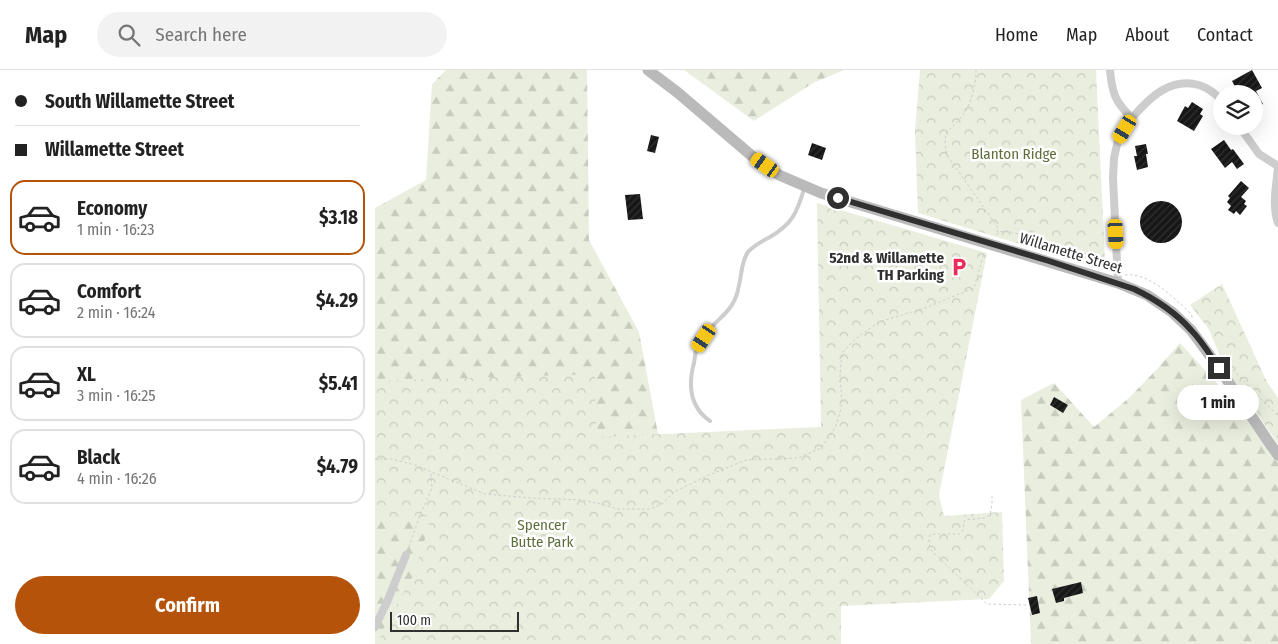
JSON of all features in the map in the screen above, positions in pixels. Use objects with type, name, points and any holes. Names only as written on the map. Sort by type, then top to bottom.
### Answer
[{"type":"main road","name":"Willamette Street","points":[[648,70],[677,92],[752,156],[779,175],[821,193],[1119,283],[1147,295],[1172,312],[1191,330],[1215,361],[1278,455]]},
{"type":"street","points":[[1111,70],[1114,95],[1118,103],[1132,118]]},
{"type":"street","points":[[1119,283],[1113,178],[1114,158],[1118,140],[1132,118],[1156,94],[1170,86],[1192,83],[1206,87],[1213,92]]},
{"type":"street","points":[[1245,135],[1259,154],[1278,167],[1274,206],[1278,224]]},
{"type":"street","points":[[375,627],[407,555]]},
{"type":"lane","points":[[710,421],[702,416],[692,392],[690,377],[697,348],[711,328],[733,304],[745,258],[749,251],[792,220],[799,205],[804,186]]},
{"type":"path","points":[[977,70],[973,92],[964,114],[949,129],[945,140],[945,147],[947,155],[998,228],[990,244]]},
{"type":"path","points":[[407,555],[420,515],[432,488],[431,472]]},
{"type":"path","points":[[992,496],[992,509],[989,516],[965,520],[962,532],[959,534],[930,535],[930,547],[987,604],[1026,605]]},
{"type":"green space","points":[[446,70],[587,70],[589,240],[639,332],[658,434],[605,644],[375,644],[375,208],[426,180],[432,84]]},
{"type":"green space","points":[[684,70],[844,70],[813,83],[754,121]]},
{"type":"green space","name":"Blanton Ridge","points":[[920,70],[1096,70],[1105,260],[1103,265],[1098,268],[918,213],[915,131]]},
{"type":"green space","name":"Spencer Butte Park","points":[[817,203],[987,253],[939,495],[944,516],[1002,512],[1004,581],[989,599],[841,606],[841,644],[378,644],[383,630],[415,572],[432,515],[375,517],[375,381],[595,374],[596,437],[821,427]]},
{"type":"green space","points":[[1222,284],[1267,382],[1278,398],[1278,444],[1225,367],[1208,328],[1190,305]]},
{"type":"green space","points":[[1180,343],[1278,454],[1278,644],[1031,644],[1021,400],[1054,383],[1094,427],[1129,398]]},
{"type":"building","points":[[1252,70],[1260,85],[1234,85],[1232,81]]},
{"type":"building","points":[[1192,102],[1203,109],[1200,114],[1203,116],[1194,131],[1177,121],[1185,106],[1188,108]]},
{"type":"building","points":[[651,135],[659,137],[655,153],[647,151]]},
{"type":"building","points":[[1224,140],[1244,164],[1237,169],[1232,162],[1225,168],[1211,149]]},
{"type":"building","points":[[812,143],[826,148],[822,160],[808,155]]},
{"type":"building","points":[[1146,144],[1148,167],[1137,170],[1134,156],[1137,156],[1135,146]]},
{"type":"building","points":[[1241,181],[1249,188],[1241,197],[1246,201],[1244,204],[1247,206],[1240,215],[1236,211],[1234,214],[1228,210],[1231,206],[1227,202],[1230,198],[1228,196]]},
{"type":"building","points":[[640,194],[643,219],[628,220],[625,195]]},
{"type":"building","points":[[1161,201],[1176,207],[1182,222],[1176,237],[1161,243],[1146,237],[1140,222],[1146,207]]},
{"type":"building","points":[[1054,397],[1068,405],[1063,413],[1050,405]]},
{"type":"building","points":[[1081,582],[1083,593],[1064,598],[1064,601],[1056,603],[1052,589]]},
{"type":"building","points":[[1037,596],[1040,613],[1032,615],[1028,598]]},
{"type":"place","name":"52nd & Willamette TH Parking","points":[[959,267]]},
{"type":"route","points":[[838,198],[1049,261],[1134,289],[1147,295],[1181,320],[1201,342],[1219,368]]}]
